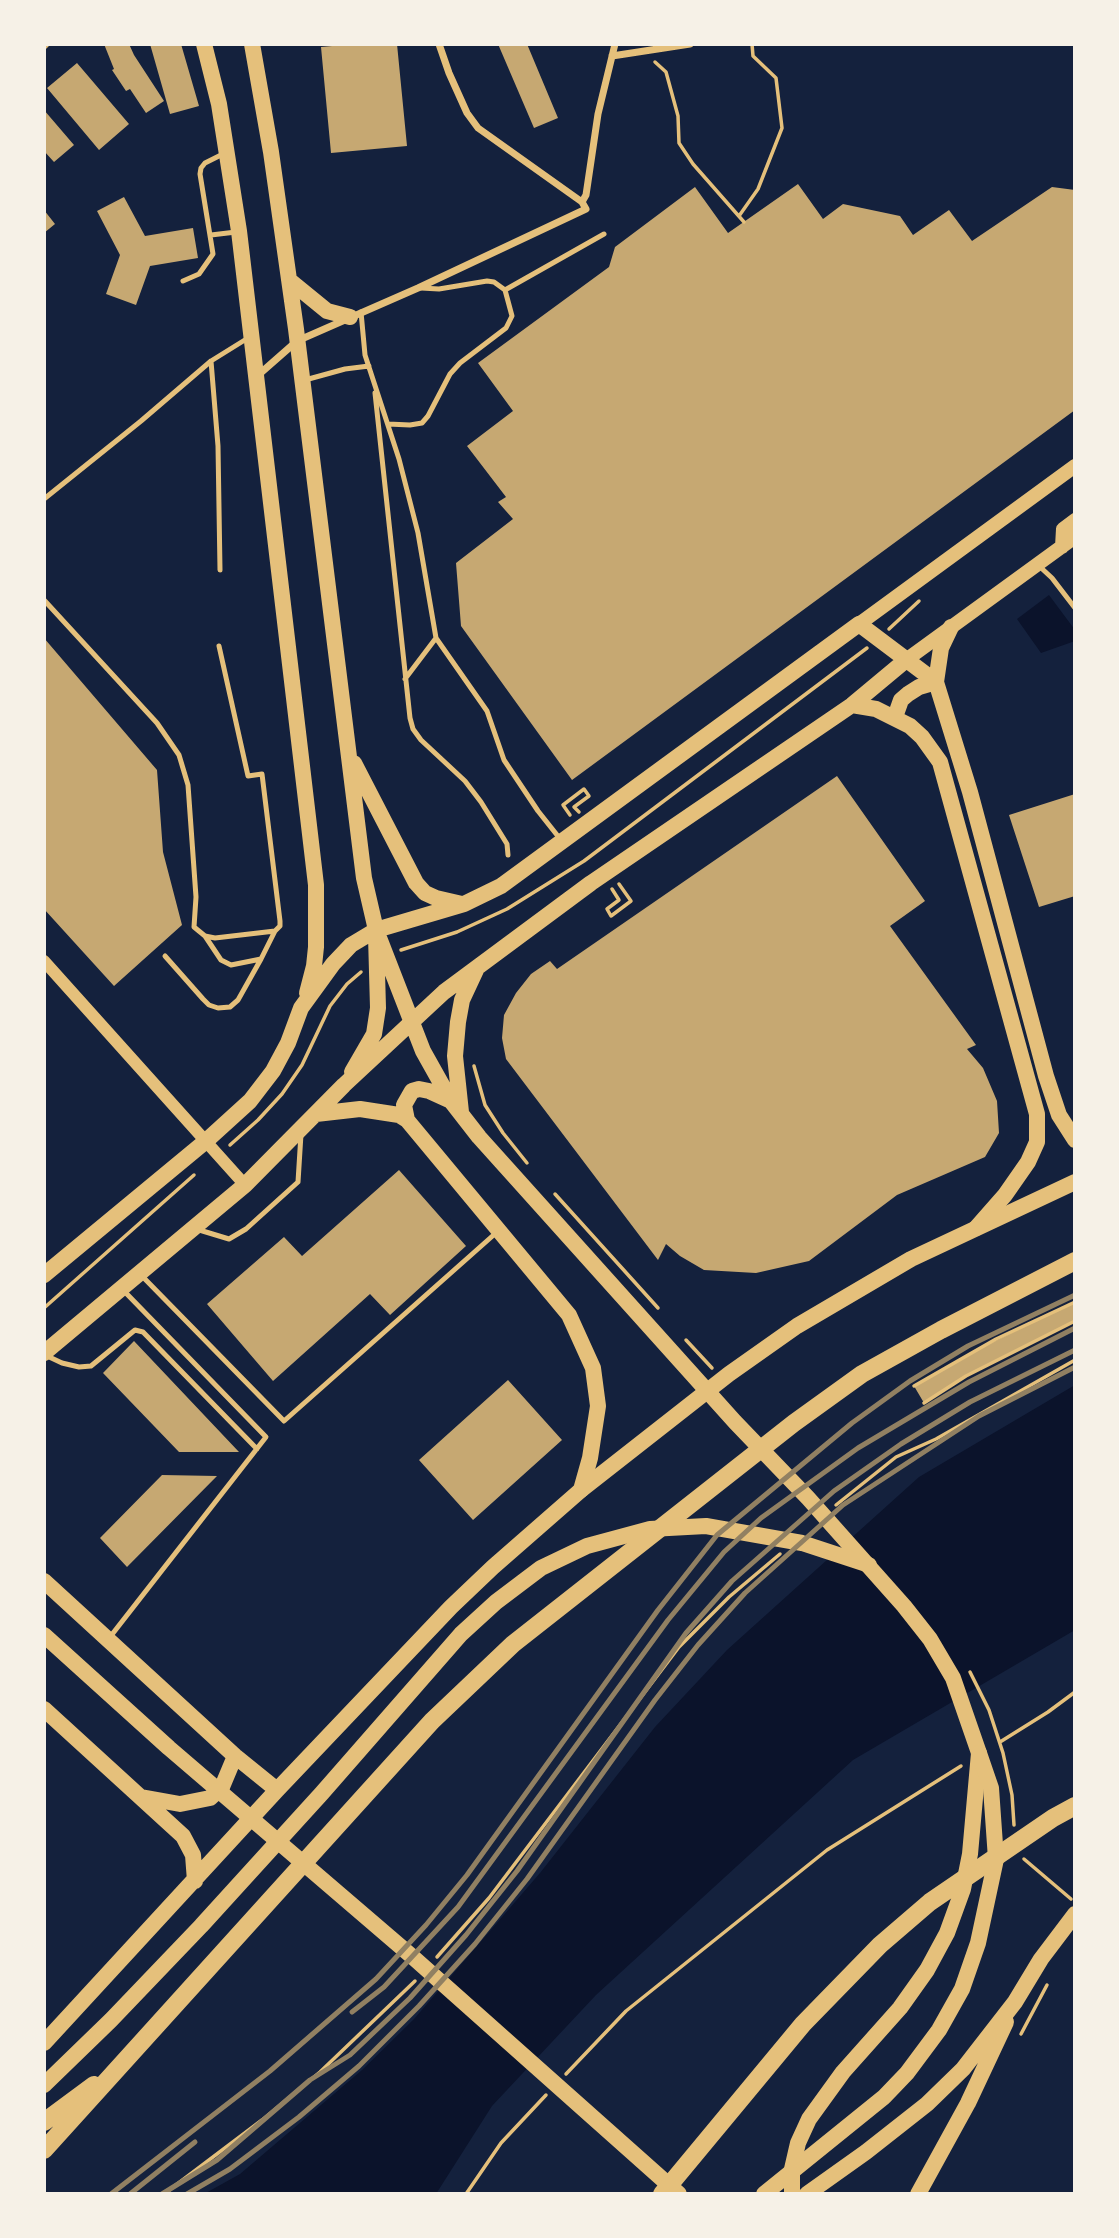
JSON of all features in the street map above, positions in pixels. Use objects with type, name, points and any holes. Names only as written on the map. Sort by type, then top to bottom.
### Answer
[{"type":"highway","points":[[44,2150],[432,1721],[484,1670],[543,1620],[794,1423],[862,1374],[1075,1261]]},
{"type":"highway","points":[[662,2194],[803,2024],[880,1945],[930,1902],[1053,1818],[1075,1806]]},
{"type":"highway","points":[[44,2122],[125,2062]]},
{"type":"main road","points":[[44,1275],[206,1141],[250,1101],[273,1071],[288,1043],[314,966],[316,886],[239,231],[219,104],[204,44]]},
{"type":"main road","points":[[252,44],[289,280],[363,878],[376,930],[411,1023],[429,1064],[456,1108],[479,1137],[735,1422],[869,1565],[930,1639],[953,1678],[984,1751],[996,1859],[978,1943],[962,1989],[939,2030],[884,2097],[764,2194]]},
{"type":"main road","points":[[289,280],[321,308],[356,315]]},
{"type":"main road","points":[[301,1008],[333,964],[351,945],[376,930],[464,904],[501,886],[1075,466]]},
{"type":"main road","points":[[1062,547],[1063,530],[1075,520]]},
{"type":"main road","points":[[44,1354],[246,1185],[344,1085],[444,992],[606,871],[852,705],[906,660],[1075,537]]},
{"type":"main road","points":[[859,624],[936,682]]},
{"type":"main road","points":[[951,627],[941,648],[936,682],[971,792],[1046,1076],[1059,1115],[1075,1140]]},
{"type":"main road","points":[[895,718],[901,700],[919,687],[936,682]]},
{"type":"main road","points":[[852,705],[876,709],[895,718],[922,737],[940,762],[1037,1114],[1037,1142],[1028,1162],[1005,1195],[976,1228]]},
{"type":"main road","points":[[348,751],[416,883],[436,898],[464,904]]},
{"type":"main road","points":[[344,1085],[374,1034],[378,1008],[376,930]]},
{"type":"main road","points":[[456,1108],[458,1022],[462,1000],[478,967]]},
{"type":"main road","points":[[407,1120],[404,1104],[412,1091],[419,1089],[456,1108]]},
{"type":"main road","points":[[316,1114],[360,1109],[399,1115],[407,1120],[569,1315],[593,1367],[597,1406],[590,1458],[581,1490]]},
{"type":"main road","points":[[44,2043],[277,1790],[452,1607],[581,1490],[729,1374],[797,1326],[911,1259],[1075,1182]]},
{"type":"main road","points":[[44,2085],[192,1935],[322,1793],[461,1634],[496,1602],[541,1568],[587,1546],[650,1529],[706,1526],[802,1543],[869,1565]]},
{"type":"main road","points":[[44,1581],[235,1756],[277,1790]]},
{"type":"main road","points":[[44,1635],[127,1711],[415,1959],[678,2194]]},
{"type":"main road","points":[[44,1709],[183,1836],[193,1856],[195,1881]]},
{"type":"main road","points":[[792,2194],[792,2169],[798,2143],[809,2119],[844,2072],[900,2008],[927,1970],[947,1933],[963,1889],[984,1751]]},
{"type":"main road","points":[[141,1797],[180,1804],[210,1798],[222,1787],[235,1756]]},
{"type":"main road","points":[[807,2194],[927,2104],[963,2069],[1015,2001],[1041,1959],[1075,1914]]},
{"type":"main road","points":[[918,2194],[996,2047],[1015,2001]]},
{"type":"street","points":[[439,44],[467,113],[478,128],[584,206]]},
{"type":"street","points":[[584,206],[598,114],[615,44]]},
{"type":"street","points":[[612,56],[690,44]]},
{"type":"street","points":[[255,377],[297,341],[418,288],[584,206]]},
{"type":"street","points":[[44,961],[246,1185]]},
{"type":"lane","points":[[183,281],[199,274],[213,254],[204,205],[201,168],[205,163],[226,153]]},
{"type":"lane","points":[[211,235],[239,231]]},
{"type":"lane","points":[[505,290],[604,234]]},
{"type":"lane","points":[[388,424],[422,423],[450,374],[460,363],[506,328],[512,316],[505,290],[494,282],[439,289],[418,288]]},
{"type":"lane","points":[[356,315],[365,355],[388,424],[418,534],[436,638],[486,712],[504,760],[538,811],[562,840]]},
{"type":"lane","points":[[44,499],[211,361],[250,336]]},
{"type":"lane","points":[[211,361],[218,446],[220,570]]},
{"type":"lane","points":[[302,381],[345,369],[369,366]]},
{"type":"lane","points":[[373,379],[405,679],[413,729],[421,740],[465,781],[481,802],[507,844],[508,855]]},
{"type":"lane","points":[[1038,565],[1052,578],[1075,608]]},
{"type":"lane","points":[[44,600],[157,723],[179,755],[188,785],[195,897],[194,927],[205,936],[226,964],[261,959]]},
{"type":"lane","points":[[405,679],[436,638]]},
{"type":"lane","points":[[165,956],[209,1005],[218,1008],[230,1007],[238,1000],[280,926],[262,774],[248,776],[219,646]]},
{"type":"lane","points":[[205,936],[226,937],[275,931]]},
{"type":"lane","points":[[193,1228],[229,1239],[246,1229],[299,1182],[302,1128]]},
{"type":"lane","points":[[139,1273],[284,1421],[499,1230]]},
{"type":"lane","points":[[108,1640],[266,1437],[121,1289]]},
{"type":"lane","points":[[44,1354],[62,1363],[91,1366],[135,1330],[143,1332],[257,1449]]},
{"type":"path","points":[[739,216],[758,189],[782,128],[776,78],[753,56],[752,44]]},
{"type":"path","points":[[643,51],[666,72],[678,116],[679,143],[693,164],[744,222]]},
{"type":"path","points":[[570,816],[563,805],[584,789],[589,796],[574,807],[586,822]]},
{"type":"path","points":[[593,848],[619,900],[607,909],[611,916],[631,901],[606,871]]},
{"type":"path","points":[[472,1061],[485,1105],[523,1158]]},
{"type":"path","points":[[44,1308],[197,1172]]},
{"type":"path","points":[[914,1386],[972,1352],[1075,1302]]},
{"type":"path","points":[[924,1403],[966,1376],[1075,1321]]},
{"type":"path","points":[[832,1509],[896,1457],[936,1439],[1075,1360]]},
{"type":"path","points":[[436,1959],[489,1898],[679,1647],[729,1597],[782,1553]]},
{"type":"path","points":[[984,1751],[1075,1692]]},
{"type":"path","points":[[558,2082],[626,2011],[827,1850],[965,1763]]},
{"type":"path","points":[[1015,1854],[1075,1903]]},
{"type":"path","points":[[164,2194],[320,2072],[417,1979]]},
{"type":"path","points":[[466,2194],[500,2143],[549,2092]]},
{"type":"water","points":[[1049,595],[1075,630],[1075,641],[1041,653],[1017,619]]},
{"type":"water","points":[[1075,1385],[1075,1630],[853,1760],[596,1995],[492,2106],[436,2194],[204,2194],[240,2174],[362,2070],[414,2019],[540,1873],[655,1727],[727,1650],[919,1477]]},
{"type":"building","points":[[104,44],[129,44],[164,101],[146,113],[130,89],[126,91],[112,70],[114,69]]},
{"type":"building","points":[[150,44],[181,44],[199,106],[170,114]]},
{"type":"building","points":[[397,44],[407,146],[331,153],[321,47]]},
{"type":"building","points":[[498,44],[527,44],[558,118],[534,128]]},
{"type":"building","points":[[77,63],[129,124],[99,150],[47,88]]},
{"type":"building","points":[[44,110],[74,145],[54,162],[44,151]]},
{"type":"building","points":[[798,184],[823,219],[843,204],[900,216],[913,235],[949,210],[972,241],[1052,187],[1075,190],[1075,410],[572,780],[461,626],[456,563],[513,519],[498,502],[506,497],[467,446],[513,411],[478,363],[609,267],[615,247],[695,187],[728,233]]},
{"type":"building","points":[[124,197],[145,236],[193,228],[198,258],[150,266],[136,305],[106,294],[120,255],[97,211]]},
{"type":"building","points":[[44,210],[55,224],[44,233]]},
{"type":"building","points":[[44,638],[157,770],[163,852],[182,925],[114,986],[44,909]]},
{"type":"building","points":[[837,776],[925,901],[890,926],[976,1045],[967,1049],[983,1068],[997,1101],[999,1133],[985,1157],[897,1195],[809,1261],[756,1273],[704,1270],[666,1244],[658,1260],[506,1059],[502,1038],[504,1015],[531,974],[550,961],[557,969]]},
{"type":"building","points":[[1075,794],[1075,896],[1039,907],[1009,815]]},
{"type":"building","points":[[399,1170],[466,1246],[390,1315],[370,1294],[273,1381],[207,1304],[284,1237],[302,1256]]},
{"type":"building","points":[[1075,1302],[1075,1321],[966,1376],[924,1403],[914,1386],[972,1352]]},
{"type":"building","points":[[134,1341],[239,1452],[179,1452],[103,1373]]},
{"type":"building","points":[[508,1380],[562,1440],[473,1520],[419,1460]]},
{"type":"building","points":[[162,1475],[217,1476],[127,1567],[100,1538]]},
{"type":"railway","points":[[111,2194],[270,2071],[376,1979],[426,1925],[467,1875],[658,1610],[717,1535],[852,1423],[910,1381],[968,1346],[1075,1295]]},
{"type":"railway","points":[[352,2012],[384,1987],[458,1907],[668,1620],[724,1552],[761,1518],[858,1448],[969,1382],[1075,1328]]},
{"type":"railway","points":[[162,2194],[217,2160],[310,2080],[350,2055],[410,1998],[466,1935],[517,1871],[686,1633],[732,1581],[834,1491],[901,1444],[970,1402],[1075,1350]]},
{"type":"railway","points":[[187,2194],[230,2169],[299,2117],[359,2066],[419,2006],[475,1944],[527,1879],[655,1700],[698,1645],[745,1593],[843,1505],[979,1416],[1075,1367]]},
{"type":"railway","points":[[130,2194],[195,2142]]}]
